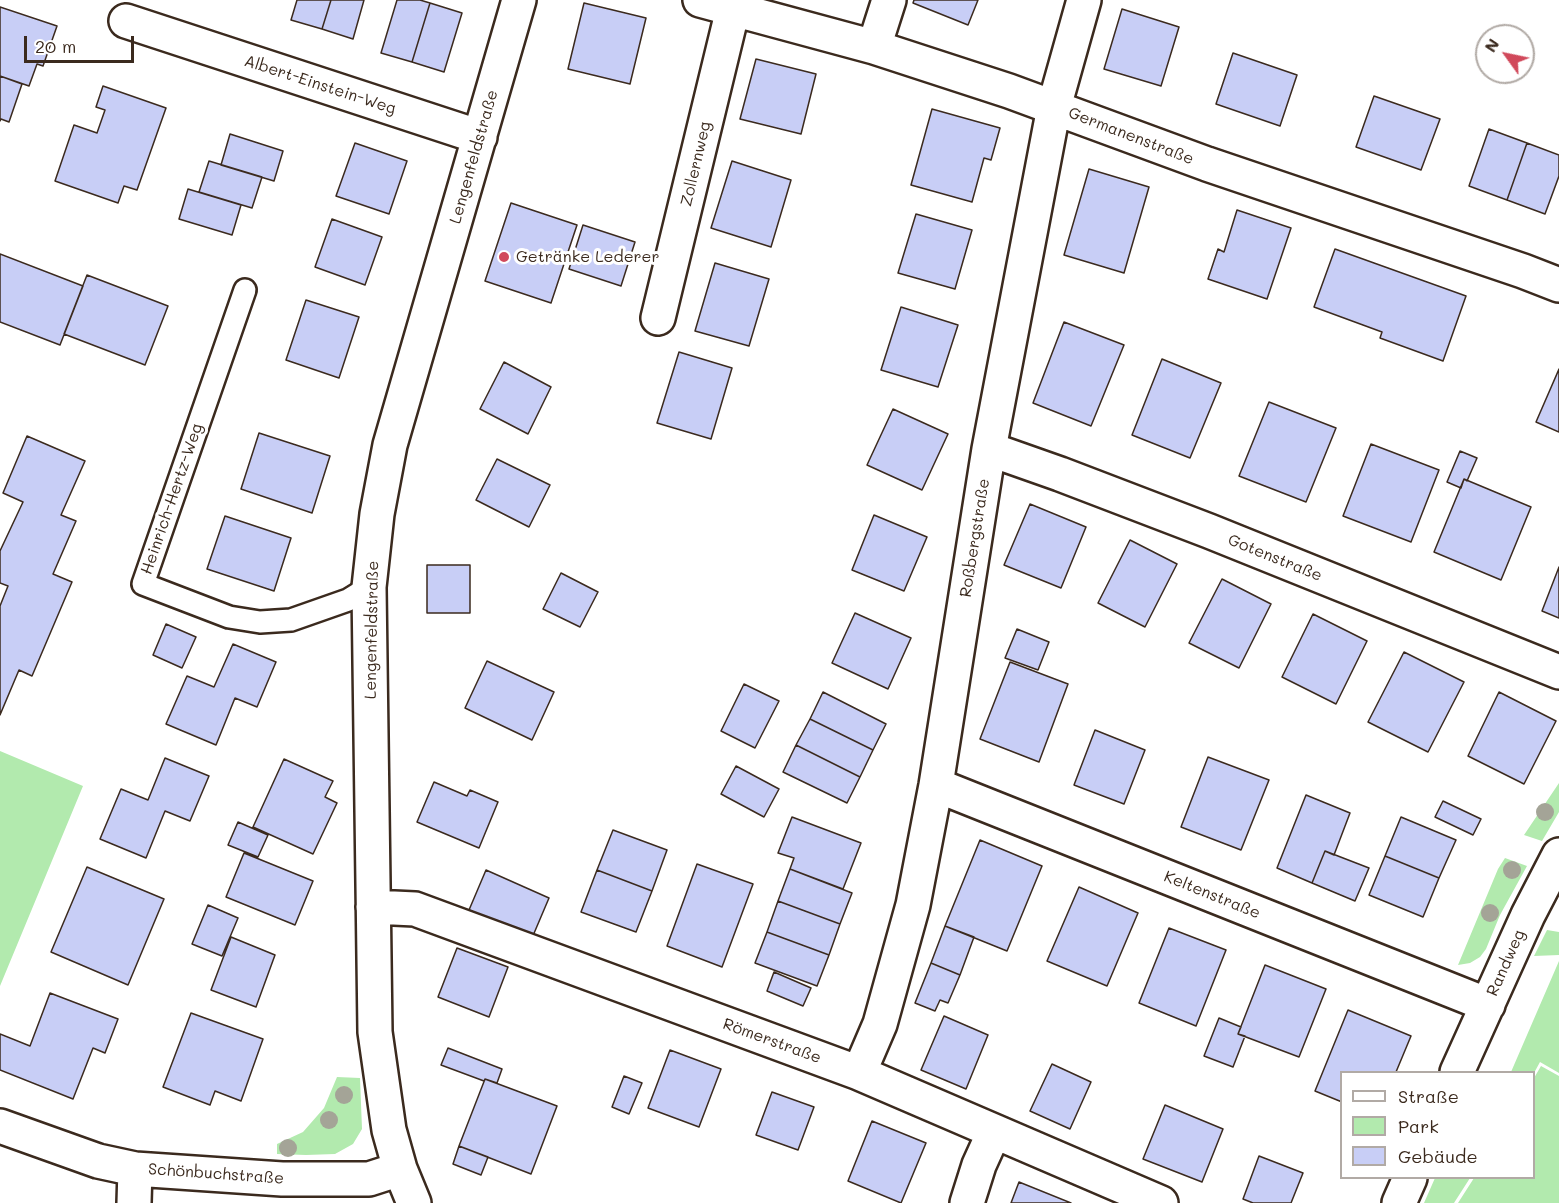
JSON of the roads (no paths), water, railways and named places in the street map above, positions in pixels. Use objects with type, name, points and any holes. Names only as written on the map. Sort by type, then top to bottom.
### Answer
[{"type":"street","name":"Lengenfeldstraße","points":[[400,1169],[389,1130],[375,1032],[369,586],[377,514],[390,445],[519,0]]},
{"type":"street","name":"Germanenstraße","points":[[700,0],[874,47],[1009,90],[1207,164],[1559,285]]},
{"type":"street","points":[[874,47],[889,0]]},
{"type":"street","name":"Roßbergstraße","points":[[858,1073],[880,1024],[913,905],[936,785],[989,449],[1054,107],[1084,0]]},
{"type":"street","name":"Zollernweg","points":[[658,318],[733,9]]},
{"type":"street","name":"Albert-Einstein-Weg","points":[[126,21],[480,137]]},
{"type":"street","name":"Gotenstraße","points":[[989,449],[1209,531],[1559,672]]},
{"type":"street","name":"Keltenstraße","points":[[936,785],[1488,1005]]},
{"type":"street","name":"Randweg","points":[[1457,1071],[1528,915],[1559,855]]},
{"type":"street","name":"Römerstraße","points":[[373,907],[415,909],[858,1073],[1161,1203]]},
{"type":"street","name":"Schönbuchstraße","points":[[0,1126],[98,1161],[135,1169],[282,1179],[369,1179],[400,1169]]},
{"type":"street","points":[[967,1203],[979,1165],[994,1132]]},
{"type":"street","points":[[134,1203],[135,1169]]},
{"type":"street","points":[[400,1169],[414,1203]]},
{"type":"street","points":[[1399,1203],[1410,1179]]},
{"type":"lane","name":"Heinrich-Hertz-Weg","points":[[245,290],[143,584],[229,617],[260,622],[291,620],[348,600],[369,586]]},
{"type":"place","name":"Getränke Lederer","points":[[504,257]]}]
